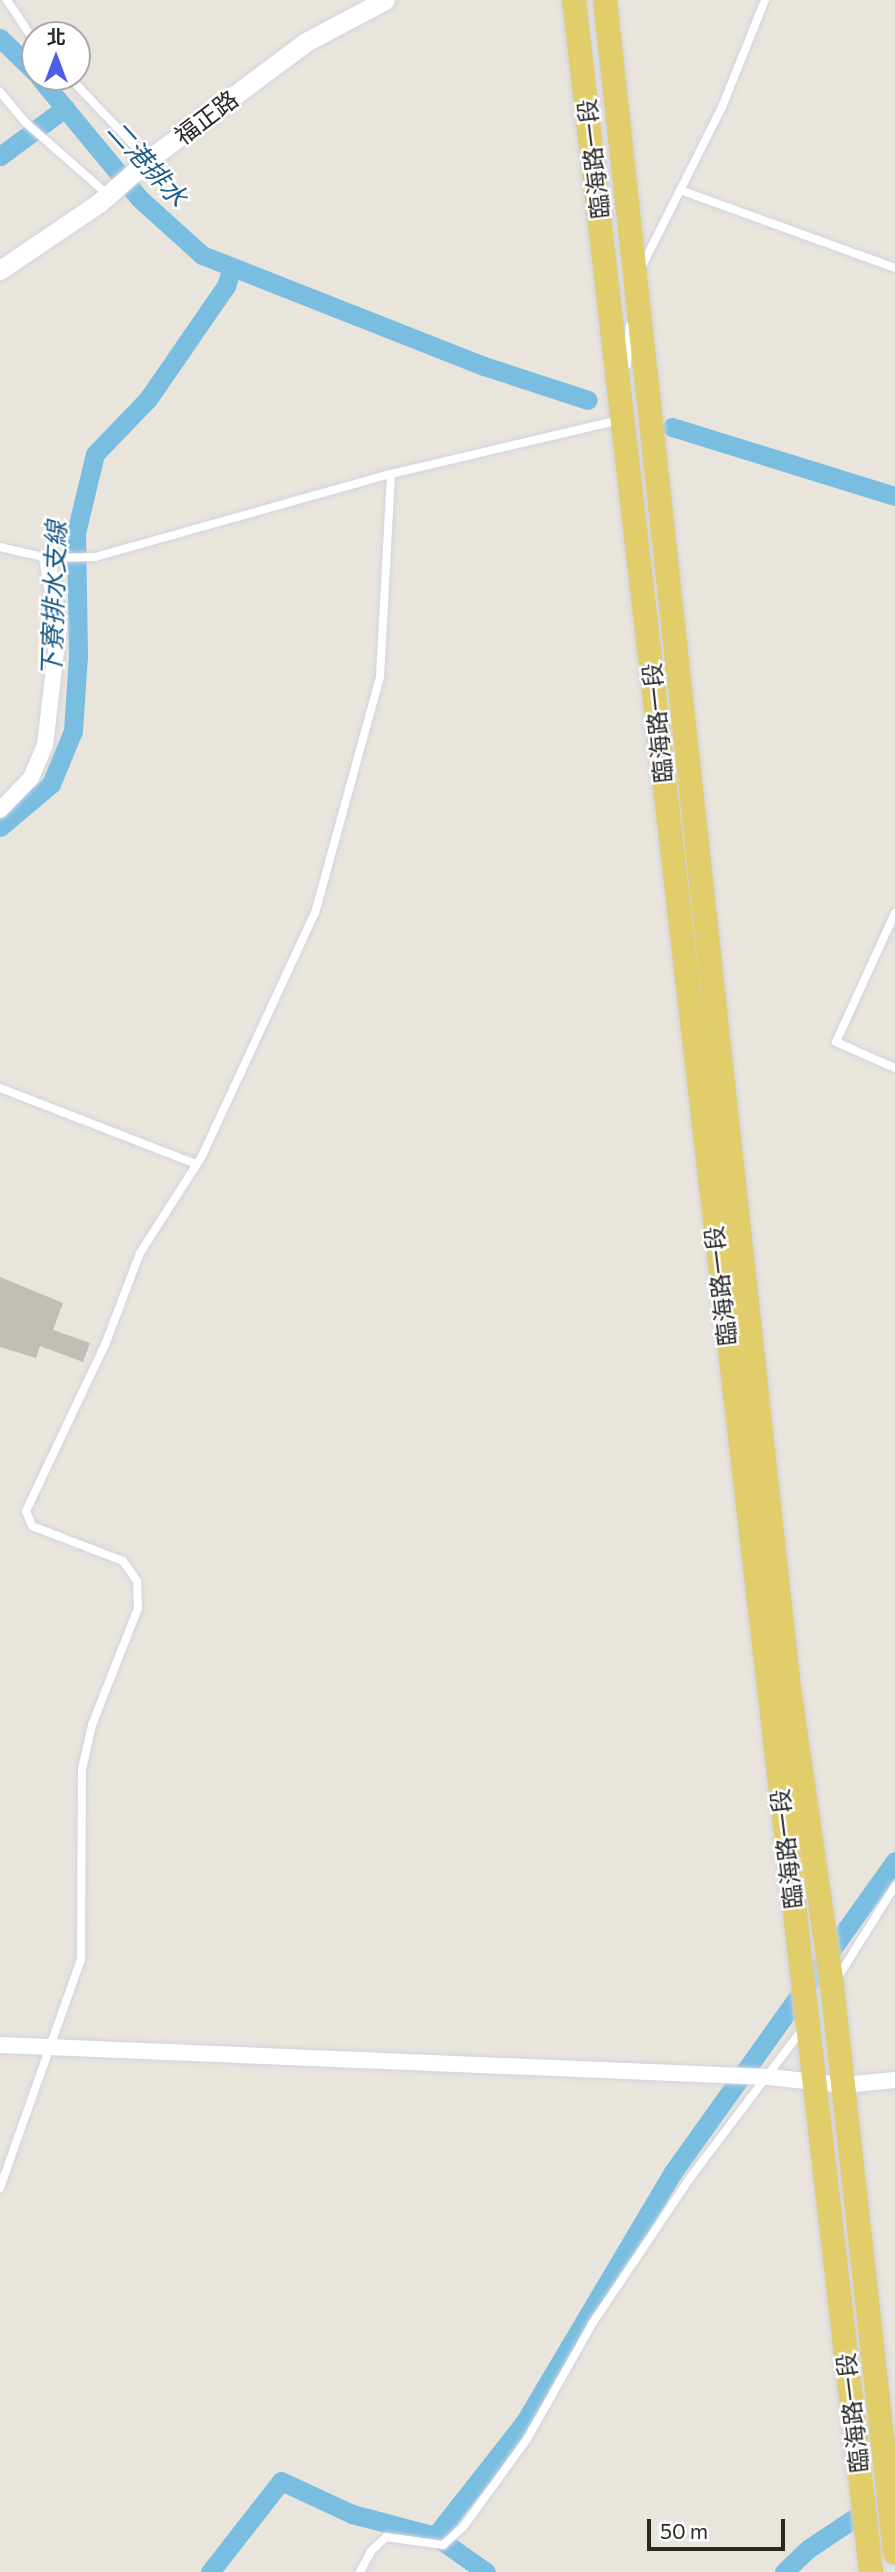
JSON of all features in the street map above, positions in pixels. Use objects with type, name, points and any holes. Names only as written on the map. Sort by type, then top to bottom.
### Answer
[{"type":"main road","name":"臨海路一段","points":[[574,0],[816,1998],[843,2085],[891,2479],[895,2553]]},
{"type":"main road","name":"臨海路一段","points":[[605,0],[633,285],[791,1701],[816,1998],[812,2081],[871,2572]]},
{"type":"street","name":"福正路","points":[[0,270],[111,193],[145,163],[306,42],[385,0]]},
{"type":"street","points":[[0,810],[31,778],[45,745],[59,626],[47,558]]},
{"type":"street","points":[[0,2046],[769,2077],[843,2085],[895,2080]]},
{"type":"lane","points":[[6,0],[21,21]]},
{"type":"lane","points":[[0,547],[47,558],[95,557],[391,474],[623,419],[633,285],[722,107],[765,0]]},
{"type":"lane","points":[[81,91],[145,163]]},
{"type":"lane","points":[[0,92],[25,122],[111,193]]},
{"type":"lane","points":[[680,190],[895,268]]},
{"type":"lane","points":[[0,2188],[53,2048],[81,1959],[82,1769],[92,1725],[138,1608],[137,1581],[123,1561],[32,1526],[26,1511],[106,1345],[140,1253],[196,1164],[316,913],[329,874],[380,677],[391,474]]},
{"type":"lane","points":[[895,913],[892,925],[836,1042],[895,1068]]},
{"type":"lane","points":[[0,1088],[196,1164]]},
{"type":"lane","points":[[359,2572],[371,2551],[386,2537],[443,2545],[464,2526],[527,2440],[592,2324],[690,2178],[769,2077],[816,1998],[895,1886]]},
{"type":"building","points":[[0,1277],[63,1303],[53,1330],[90,1343],[83,1362],[40,1346],[36,1358],[0,1347]]},
{"type":"waterway","name":"二港排水","points":[[0,38],[21,58]]},
{"type":"waterway","points":[[51,91],[139,198],[202,255],[484,366],[588,400]]},
{"type":"waterway","points":[[0,156],[65,108]]},
{"type":"waterway","name":"下寮排水支線","points":[[0,827],[51,784],[73,731],[78,656],[76,533],[95,454],[148,399],[226,286],[232,267]]},
{"type":"waterway","points":[[672,427],[895,496]]},
{"type":"waterway","points":[[486,2572],[435,2536],[524,2423],[673,2172],[895,1861]]},
{"type":"waterway","points":[[210,2572],[281,2481],[352,2514],[435,2536]]},
{"type":"waterway","points":[[784,2572],[808,2549],[874,2505]]}]
